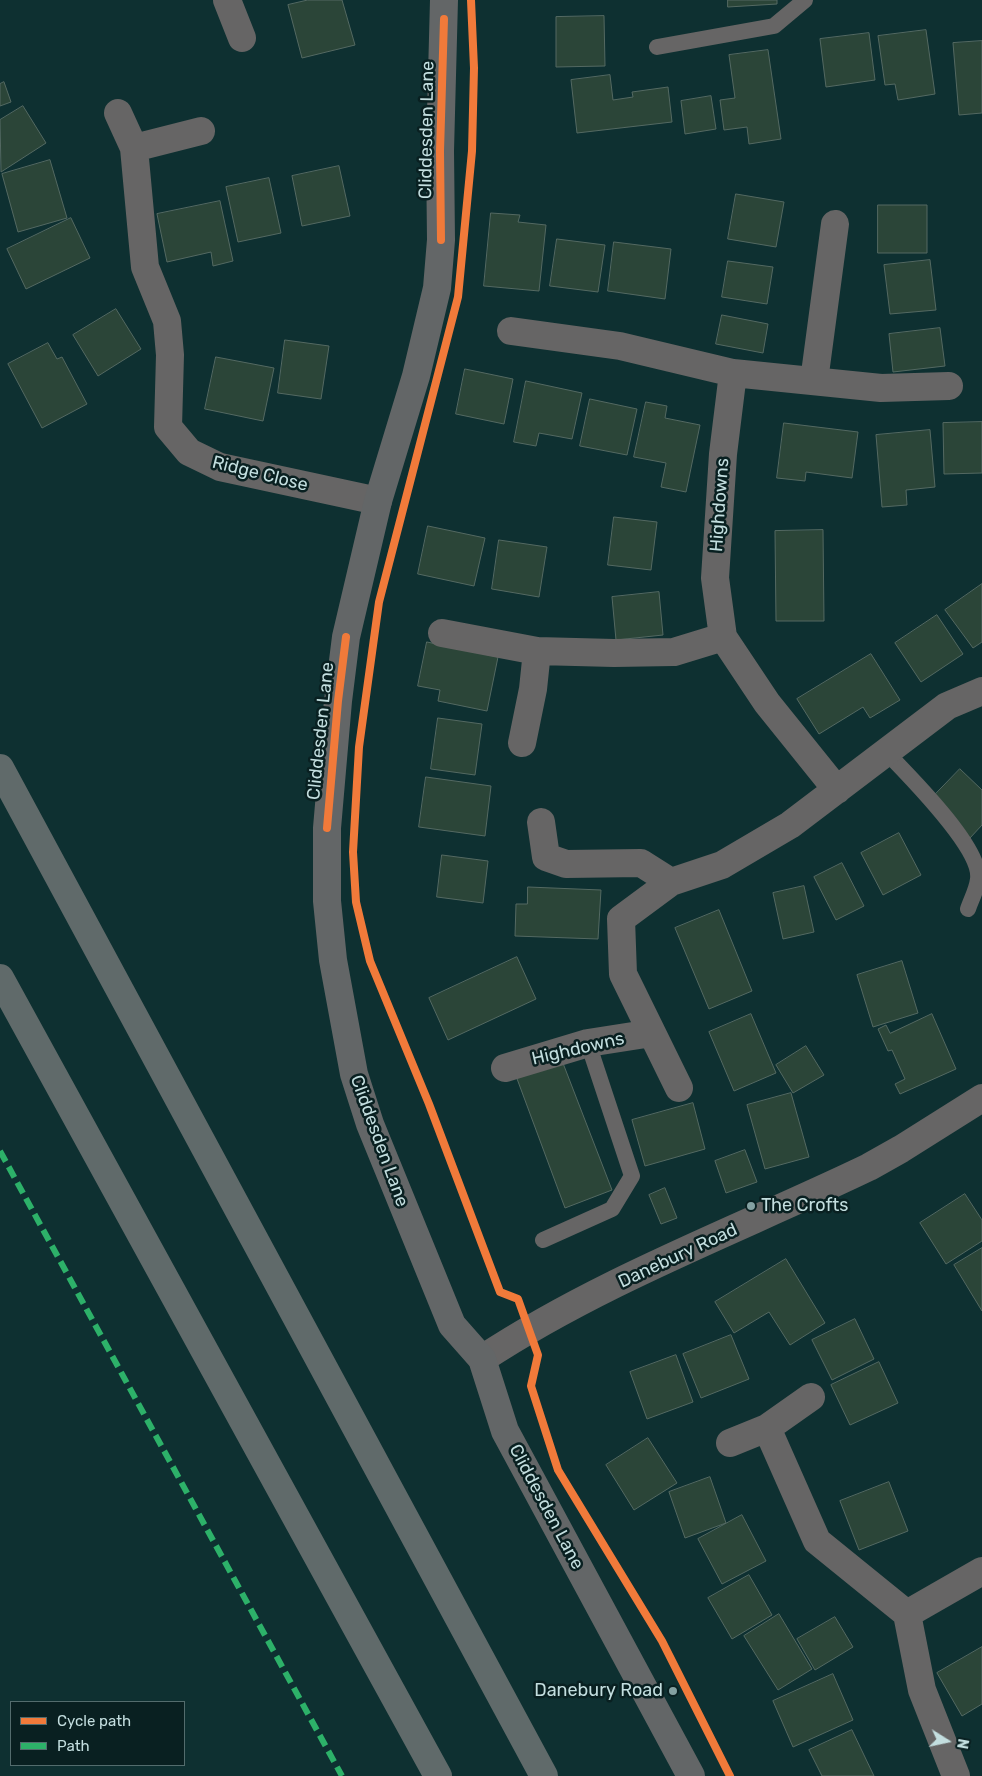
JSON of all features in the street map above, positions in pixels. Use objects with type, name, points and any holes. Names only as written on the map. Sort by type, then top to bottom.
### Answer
[{"type":"highway","points":[[0,768],[544,1776]]},
{"type":"highway","points":[[0,978],[438,1776]]},
{"type":"street","points":[[227,0],[242,38]]},
{"type":"street","name":"Cliddesden Lane","points":[[444,0],[440,151],[441,240],[437,288],[416,376],[378,501],[346,637],[336,719],[327,828],[327,901],[333,960],[354,1074],[373,1132],[452,1325],[482,1359],[506,1430],[691,1776]]},
{"type":"street","name":"Ridge Close","points":[[118,113],[134,148],[145,267],[167,321],[170,355],[168,427],[189,452],[220,467],[378,501]]},
{"type":"street","points":[[134,148],[202,131]]},
{"type":"street","points":[[814,381],[835,224]]},
{"type":"street","points":[[511,331],[620,346],[733,373],[881,388],[949,386]]},
{"type":"street","name":"Highdowns","points":[[733,373],[723,454],[715,578],[723,637],[767,703],[837,790]]},
{"type":"street","points":[[442,634],[537,651],[674,652],[723,637]]},
{"type":"street","points":[[522,743],[533,688],[537,651]]},
{"type":"street","name":"Highdowns","points":[[679,1088],[623,974],[621,919],[671,882],[722,865],[790,825],[948,706],[982,690]]},
{"type":"street","points":[[542,822],[546,857],[566,864],[641,863],[671,882]]},
{"type":"street","name":"Highdowns","points":[[505,1068],[588,1043],[652,1034]]},
{"type":"street","name":"Danebury Road","points":[[482,1359],[528,1328],[869,1167],[979,1106]]},
{"type":"street","points":[[730,1443],[766,1428],[811,1397]]},
{"type":"street","points":[[766,1428],[817,1541],[907,1614],[922,1690],[956,1776]]},
{"type":"street","points":[[907,1614],[982,1571]]},
{"type":"lane","points":[[657,47],[774,26],[805,0]]},
{"type":"lane","points":[[886,752],[920,788],[958,834],[976,862],[978,879],[968,909]]},
{"type":"lane","points":[[543,1240],[612,1209],[632,1176],[588,1043]]},
{"type":"building","points":[[308,0],[342,0],[355,45],[302,58],[288,5]]},
{"type":"building","points":[[728,0],[777,0],[777,4],[728,7]]},
{"type":"building","points":[[604,16],[605,66],[556,67],[556,17]]},
{"type":"building","points":[[926,30],[935,94],[898,100],[895,84],[885,85],[878,36]]},
{"type":"building","points":[[869,33],[875,80],[826,87],[820,39]]},
{"type":"building","points":[[982,41],[982,113],[959,115],[953,43]]},
{"type":"building","points":[[768,50],[781,139],[749,144],[747,127],[724,130],[720,100],[735,98],[729,55]]},
{"type":"building","points":[[610,75],[613,100],[633,97],[632,92],[668,87],[672,122],[577,133],[571,80]]},
{"type":"building","points":[[4,82],[11,102],[0,106],[0,84]]},
{"type":"building","points":[[711,96],[716,129],[685,134],[681,101]]},
{"type":"building","points":[[23,106],[46,143],[1,172],[0,120]]},
{"type":"building","points":[[50,160],[67,218],[18,232],[2,174]]},
{"type":"building","points":[[339,166],[350,216],[302,226],[292,176]]},
{"type":"building","points":[[269,178],[281,233],[238,242],[226,187]]},
{"type":"building","points":[[736,194],[784,202],[776,247],[728,239]]},
{"type":"building","points":[[220,201],[233,261],[213,266],[211,252],[167,262],[157,214]]},
{"type":"building","points":[[878,205],[927,205],[927,253],[878,253]]},
{"type":"building","points":[[491,213],[520,215],[518,222],[546,225],[539,291],[484,286]]},
{"type":"building","points":[[71,218],[90,258],[26,289],[7,249]]},
{"type":"building","points":[[557,239],[605,245],[598,292],[550,286]]},
{"type":"building","points":[[614,242],[671,249],[665,299],[608,291]]},
{"type":"building","points":[[930,260],[936,310],[890,314],[884,265]]},
{"type":"building","points":[[728,261],[773,267],[767,304],[722,297]]},
{"type":"building","points":[[116,309],[141,349],[98,376],[73,335]]},
{"type":"building","points":[[722,315],[768,324],[763,353],[716,344]]},
{"type":"building","points":[[940,328],[945,366],[893,372],[889,334]]},
{"type":"building","points":[[285,340],[329,346],[321,399],[278,393]]},
{"type":"building","points":[[48,343],[57,359],[62,357],[87,404],[42,428],[8,364]]},
{"type":"building","points":[[216,357],[274,368],[263,421],[205,409]]},
{"type":"building","points":[[465,369],[513,379],[504,424],[456,414]]},
{"type":"building","points":[[526,381],[582,393],[572,439],[539,433],[536,446],[514,442]]},
{"type":"building","points":[[590,399],[637,409],[627,455],[580,446]]},
{"type":"building","points":[[646,402],[667,406],[665,418],[700,425],[686,492],[661,487],[666,463],[634,457]]},
{"type":"building","points":[[982,422],[982,473],[944,474],[943,423]]},
{"type":"building","points":[[784,423],[858,432],[852,478],[806,472],[805,481],[777,478]]},
{"type":"building","points":[[930,430],[935,487],[906,490],[907,505],[882,507],[876,435]]},
{"type":"building","points":[[614,517],[657,522],[651,570],[608,565]]},
{"type":"building","points":[[428,526],[485,538],[474,586],[418,574]]},
{"type":"building","points":[[823,530],[824,621],[776,621],[775,531]]},
{"type":"building","points":[[499,540],[547,547],[539,597],[492,589]]},
{"type":"building","points":[[982,584],[982,642],[973,648],[945,610]]},
{"type":"building","points":[[659,592],[663,635],[616,640],[612,597]]},
{"type":"building","points":[[937,615],[963,654],[921,682],[895,643]]},
{"type":"building","points":[[427,642],[498,657],[487,711],[438,701],[440,690],[418,686]]},
{"type":"building","points":[[871,654],[900,700],[870,718],[863,707],[819,734],[797,699]]},
{"type":"building","points":[[438,718],[482,724],[475,775],[431,769]]},
{"type":"building","points":[[960,769],[982,790],[982,825],[970,838],[930,800]]},
{"type":"building","points":[[426,777],[491,786],[485,836],[419,827]]},
{"type":"building","points":[[899,833],[921,875],[883,895],[861,853]]},
{"type":"building","points":[[442,855],[488,861],[483,903],[437,897]]},
{"type":"building","points":[[842,863],[864,906],[836,920],[814,877]]},
{"type":"building","points":[[804,886],[814,932],[783,939],[773,893]]},
{"type":"building","points":[[528,887],[601,890],[598,939],[515,936],[516,904],[527,904]]},
{"type":"building","points":[[719,910],[752,991],[709,1009],[675,928]]},
{"type":"building","points":[[517,957],[536,999],[448,1040],[429,998]]},
{"type":"building","points":[[902,961],[918,1013],[873,1027],[857,975]]},
{"type":"building","points":[[751,1014],[776,1073],[734,1091],[709,1032]]},
{"type":"building","points":[[932,1014],[956,1069],[900,1094],[895,1084],[905,1079],[892,1050],[888,1051],[878,1029],[886,1025],[890,1033]]},
{"type":"building","points":[[806,1046],[824,1075],[793,1093],[776,1065]]},
{"type":"building","points":[[561,1058],[612,1190],[565,1208],[516,1076]]},
{"type":"building","points":[[791,1093],[809,1157],[765,1169],[747,1105]]},
{"type":"building","points":[[693,1103],[705,1149],[645,1166],[632,1120]]},
{"type":"building","points":[[745,1150],[757,1182],[726,1193],[715,1161]]},
{"type":"building","points":[[665,1188],[677,1218],[661,1224],[649,1195]]},
{"type":"building","points":[[965,1194],[982,1220],[982,1241],[946,1264],[920,1223]]},
{"type":"building","points":[[982,1248],[982,1311],[954,1265]]},
{"type":"building","points":[[786,1259],[825,1323],[790,1345],[769,1312],[734,1333],[715,1302]]},
{"type":"building","points":[[855,1319],[874,1359],[832,1380],[812,1340]]},
{"type":"building","points":[[731,1335],[749,1379],[701,1398],[683,1354]]},
{"type":"building","points":[[676,1355],[693,1402],[647,1419],[630,1372]]},
{"type":"building","points":[[879,1362],[898,1403],[850,1425],[831,1385]]},
{"type":"building","points":[[648,1438],[677,1483],[634,1510],[606,1465]]},
{"type":"building","points":[[710,1477],[726,1523],[685,1538],[669,1492]]},
{"type":"building","points":[[889,1482],[908,1531],[859,1550],[840,1501]]},
{"type":"building","points":[[742,1515],[766,1561],[722,1584],[698,1539]]},
{"type":"building","points":[[749,1575],[772,1615],[732,1639],[708,1598]]},
{"type":"building","points":[[779,1614],[812,1669],[778,1690],[744,1636]]},
{"type":"building","points":[[835,1617],[853,1647],[815,1670],[797,1639]]},
{"type":"building","points":[[982,1647],[982,1704],[962,1716],[937,1673]]},
{"type":"building","points":[[833,1674],[853,1720],[793,1747],[773,1701]]},
{"type":"building","points":[[852,1730],[874,1776],[822,1776],[809,1750]]},
{"type":"marked path","points":[[0,1151],[342,1776]]},
{"type":"cycle path","points":[[471,0],[474,68],[472,151],[458,297],[379,602],[359,747],[353,852],[356,902],[370,961],[429,1104],[500,1292],[518,1299],[538,1355],[531,1386],[558,1470],[662,1641],[730,1776]]},
{"type":"cycle path","points":[[441,240],[440,151],[444,19]]},
{"type":"cycle path","points":[[327,828],[338,701],[346,637]]},
{"type":"place","name":"The Crofts","points":[[751,1206]]},
{"type":"place","name":"Danebury Road","points":[[673,1691]]}]
